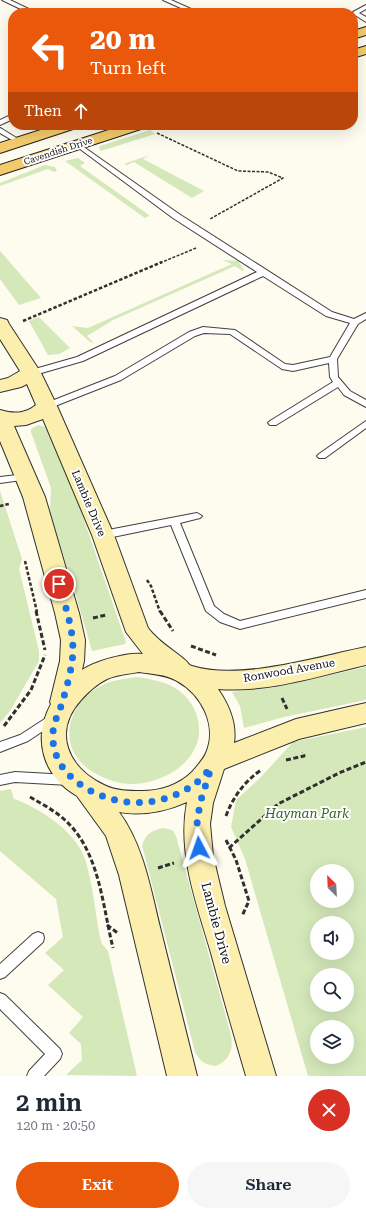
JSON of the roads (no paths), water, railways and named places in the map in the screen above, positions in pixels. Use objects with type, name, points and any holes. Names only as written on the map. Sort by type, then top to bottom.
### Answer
[{"type":"main road","name":"Cavendish Drive","points":[[0,148],[55,130]]},
{"type":"main road","name":"Cavendish Drive","points":[[0,170],[124,130]]},
{"type":"main road","points":[[0,174],[27,162]]},
{"type":"main road","name":"Lambie Drive","points":[[0,324],[31,374],[48,406],[103,535],[138,632],[148,645],[205,688],[217,705],[223,723],[222,743],[200,803],[197,824],[199,856],[211,906],[261,1076]]},
{"type":"main road","points":[[0,372],[17,371],[31,374]]},
{"type":"main road","points":[[0,386],[14,383],[31,374]]},
{"type":"main road","points":[[0,417],[13,420],[24,420],[41,412],[48,406]]},
{"type":"main road","points":[[0,417],[34,497],[73,640],[72,661],[53,733],[55,750],[62,766],[80,785],[115,828],[124,849],[132,875],[182,1076]]},
{"type":"main road","name":"Ronwood Avenue","points":[[186,674],[239,680],[273,676],[366,656]]},
{"type":"main road","points":[[59,710],[76,687],[94,675],[116,666],[139,663],[163,666],[186,674]]},
{"type":"main road","points":[[80,785],[108,799],[131,803],[155,801],[177,795],[196,783],[213,765],[296,729],[366,713]]},
{"type":"lane","points":[[5,0],[23,8]]},
{"type":"lane","points":[[166,0],[185,8]]},
{"type":"lane","points":[[358,17],[363,31]]},
{"type":"lane","points":[[0,130],[19,142]]},
{"type":"lane","points":[[78,145],[176,216],[329,314],[355,322]]},
{"type":"lane","points":[[31,374],[80,359],[264,272]]},
{"type":"lane","points":[[366,314],[355,322],[333,359],[334,377],[338,383],[347,393],[366,404]]},
{"type":"lane","points":[[48,406],[118,378],[192,334],[204,330],[232,332],[282,366],[294,368],[333,359]]},
{"type":"lane","points":[[273,423],[338,383]]},
{"type":"lane","points":[[322,456],[366,424]]},
{"type":"lane","points":[[0,480],[26,477]]},
{"type":"lane","points":[[103,535],[197,516]]},
{"type":"lane","points":[[174,520],[210,608],[217,615],[227,621],[240,625],[366,594]]},
{"type":"lane","points":[[0,748],[24,738],[59,710]]},
{"type":"lane","points":[[0,780],[15,777],[80,785]]},
{"type":"lane","points":[[0,973],[38,938]]},
{"type":"lane","points":[[0,1000],[55,1054],[34,1076]]},
{"type":"park label","name":"Hayman Park","points":[[307,813]]}]
